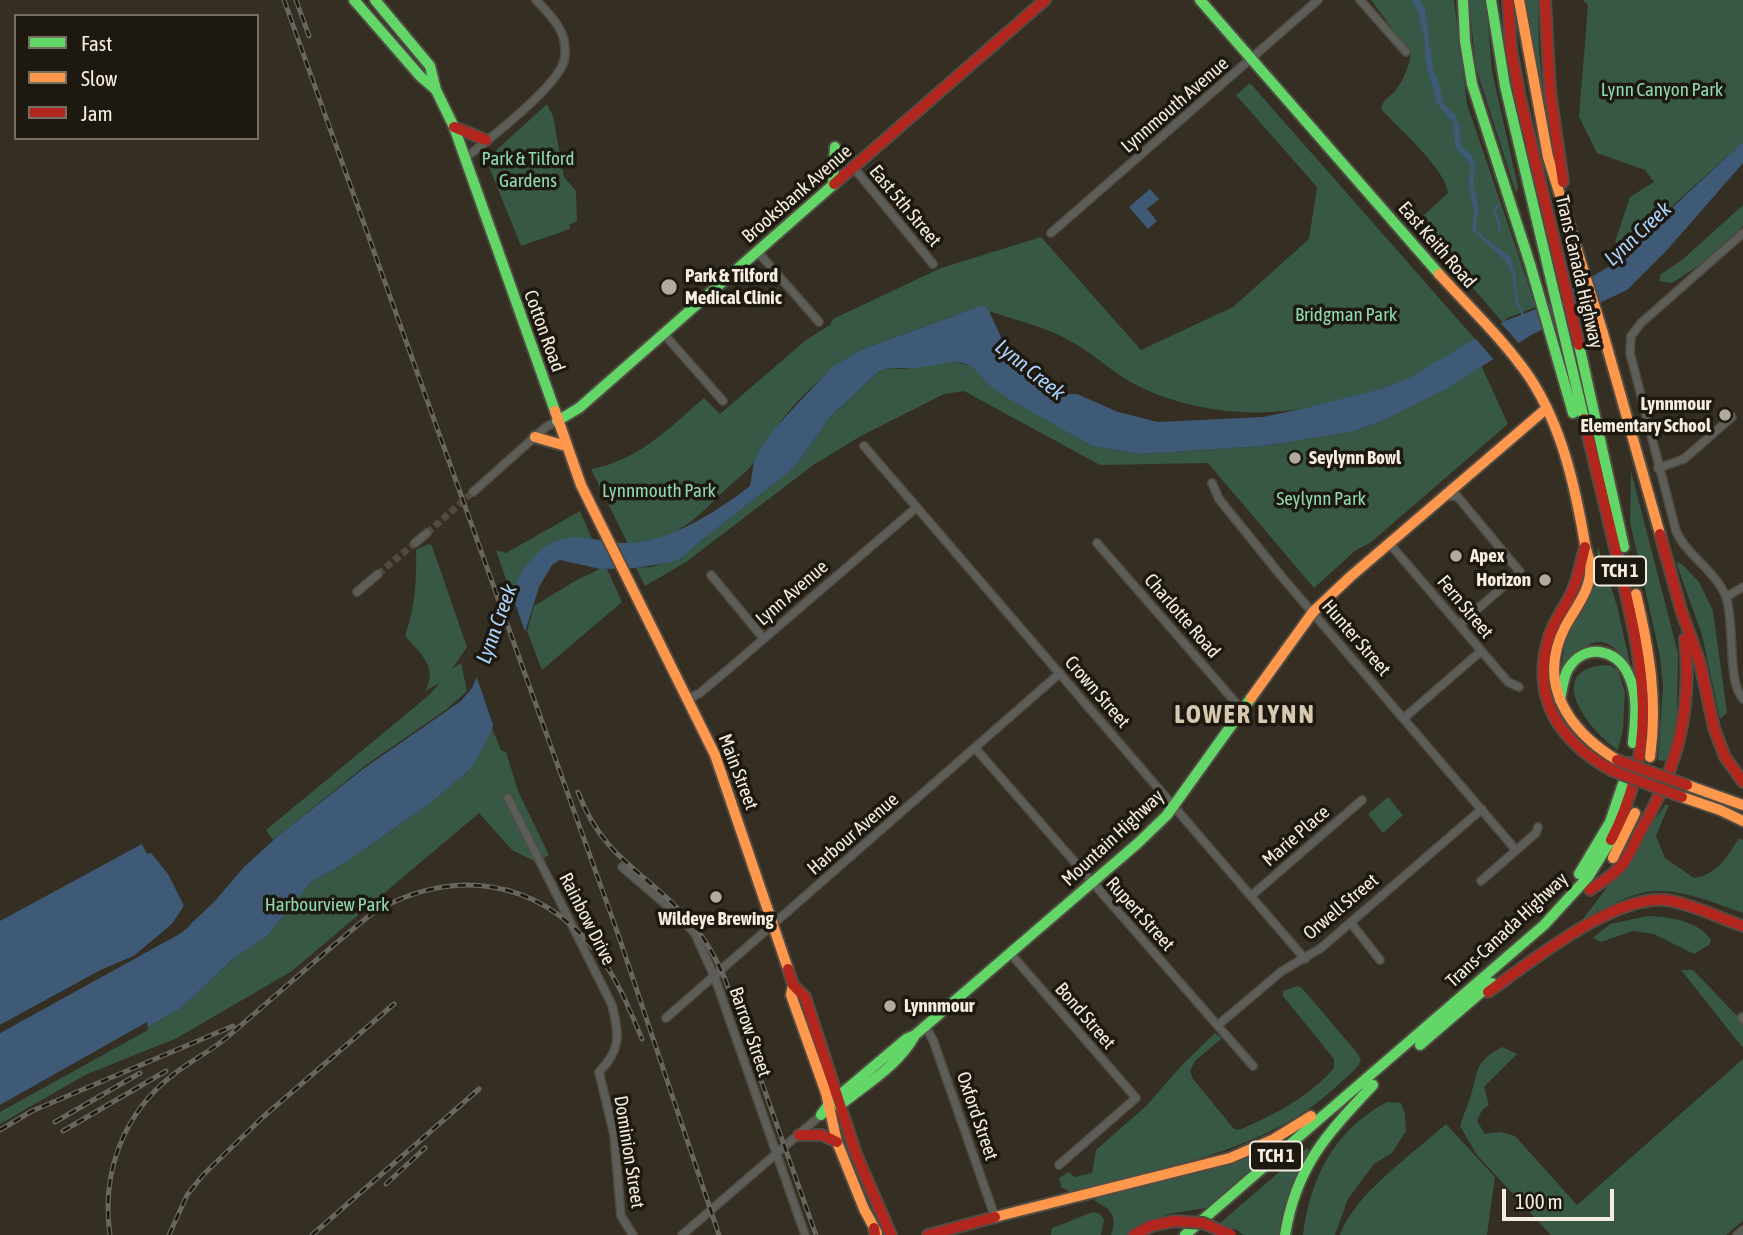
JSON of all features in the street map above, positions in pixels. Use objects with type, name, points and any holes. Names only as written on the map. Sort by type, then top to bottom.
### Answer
[{"type":"main road","name":"Cotton Road","points":[[354,0],[420,76],[436,90]]},
{"type":"main road","name":"Cotton Road","points":[[374,0],[430,66],[436,90],[454,127],[566,446],[581,485],[628,581]]},
{"type":"main road","name":"Brooksbank Avenue","points":[[557,421],[579,408],[1045,0]]},
{"type":"main road","name":"East Keith Road","points":[[1200,0],[1520,365],[1547,408],[1582,524],[1590,567],[1586,589],[1562,634],[1555,658],[1555,681],[1560,701]]},
{"type":"main road","points":[[1463,0],[1465,41],[1472,84],[1612,534]]},
{"type":"main road","name":"TCH 1","points":[[1491,0],[1505,86],[1552,258]]},
{"type":"main road","name":"Trans Canada Highway","points":[[1508,0],[1508,29],[1552,258],[1610,477],[1625,551]]},
{"type":"main road","points":[[1519,0],[1548,157],[1604,333],[1681,610],[1700,663],[1719,743],[1743,782]]},
{"type":"main road","points":[[1545,0],[1549,86],[1570,225]]},
{"type":"main road","points":[[454,127],[486,140]]},
{"type":"main road","points":[[833,185],[835,147]]},
{"type":"main road","name":"Trans-Canada Highway","points":[[1458,1007],[1580,887],[1608,847],[1629,803],[1642,750],[1644,687],[1638,645],[1572,340]]},
{"type":"main road","name":"Mountain Highway","points":[[827,1111],[906,1039],[915,1035],[1138,843],[1175,806],[1313,612],[1547,408]]},
{"type":"main road","points":[[535,437],[566,446]]},
{"type":"main road","points":[[1585,547],[1573,590],[1546,647],[1544,685],[1553,716],[1570,742],[1591,760],[1687,785],[1743,804]]},
{"type":"main road","name":"Trans-Canada Highway","points":[[1185,1235],[1557,925],[1590,890],[1612,859],[1632,821],[1643,791],[1653,741],[1655,708],[1651,665],[1625,551]]},
{"type":"main road","name":"Main Street","points":[[628,581],[715,754],[793,985],[805,997],[866,1179],[891,1235]]},
{"type":"main road","points":[[1590,890],[1620,866],[1652,813],[1675,759],[1689,702],[1689,668],[1681,610]]},
{"type":"main road","points":[[1458,1007],[1573,882],[1602,837],[1621,796],[1630,762],[1634,728],[1633,689],[1618,658],[1605,652],[1591,651],[1582,654],[1566,672],[1560,701],[1579,734],[1615,766],[1682,797],[1743,821]]},
{"type":"main road","points":[[1458,1007],[1584,927],[1633,904],[1659,899],[1670,900],[1743,926]]},
{"type":"main road","name":"Main Street","points":[[793,985],[791,995],[837,1142],[876,1233]]},
{"type":"main road","points":[[928,1235],[1238,1155],[1297,1126],[1370,1082]]},
{"type":"main road","points":[[1285,1235],[1292,1199],[1306,1164],[1370,1082]]},
{"type":"main road","name":"Trans-Canada Highway","points":[[1199,1235],[1370,1082]]},
{"type":"main road","points":[[799,1135],[822,1135],[837,1142]]},
{"type":"main road","points":[[1134,1235],[1151,1226],[1174,1221],[1203,1223],[1231,1235]]},
{"type":"street","points":[[464,159],[547,89],[563,64],[564,38],[556,22],[536,0]]},
{"type":"street","name":"Lynnmouth Avenue","points":[[1051,233],[1318,0]]},
{"type":"street","points":[[1360,0],[1406,52]]},
{"type":"street","name":"East 5th Street","points":[[854,168],[933,264]]},
{"type":"street","points":[[1743,233],[1641,323],[1630,341],[1637,384],[1679,537],[1726,597],[1735,687],[1743,699]]},
{"type":"street","points":[[757,251],[819,322]]},
{"type":"street","points":[[663,333],[723,401]]},
{"type":"street","points":[[1658,468],[1684,459],[1732,417]]},
{"type":"street","name":"Brooksbank Avenue","points":[[474,492],[535,437],[557,421]]},
{"type":"street","name":"Crown Street","points":[[864,446],[1305,958]]},
{"type":"street","name":"Hunter Street","points":[[1212,483],[1219,499],[1516,850]]},
{"type":"street","points":[[1459,483],[1457,496],[1520,572],[1459,625]]},
{"type":"street","points":[[1444,496],[1457,496]]},
{"type":"street","name":"Lynn Avenue","points":[[686,700],[700,693],[917,507]]},
{"type":"street","points":[[415,543],[427,533]]},
{"type":"street","name":"Charlotte Road","points":[[1097,543],[1243,711]]},
{"type":"street","name":"Fern Street","points":[[1389,543],[1508,682],[1519,687]]},
{"type":"street","points":[[357,592],[378,574]]},
{"type":"street","points":[[710,575],[764,639]]},
{"type":"street","points":[[1726,597],[1743,587]]},
{"type":"street","points":[[1404,718],[1481,651]]},
{"type":"street","name":"Harbour Avenue","points":[[666,1018],[715,978],[1060,673]]},
{"type":"street","name":"Rupert Street","points":[[975,748],[1253,1066]]},
{"type":"street","name":"Rainbow Drive","points":[[508,798],[612,1004],[617,1044],[611,1060],[598,1072]]},
{"type":"street","name":"Marie Place","points":[[1251,896],[1362,800]]},
{"type":"street","name":"Orwell Street","points":[[1218,1025],[1282,971],[1305,958],[1351,923],[1482,809]]},
{"type":"street","points":[[1481,881],[1536,833],[1538,827]]},
{"type":"street","name":"Barrow Street","points":[[622,867],[678,915],[695,934],[715,978],[805,1235]]},
{"type":"street","points":[[1351,923],[1380,960]]},
{"type":"street","name":"Bond Street","points":[[1010,953],[1136,1098],[1059,1165]]},
{"type":"street","name":"Oxford Street","points":[[925,1026],[942,1062],[995,1217]]},
{"type":"street","name":"Dominion Street","points":[[598,1072],[614,1135],[621,1216],[633,1235]]},
{"type":"street","name":"Mountain Highway","points":[[682,1235],[827,1111]]},
{"type":"street","points":[[1737,1235],[1743,1230]]},
{"type":"green space","points":[[1371,0],[1454,0],[1467,104],[1536,307],[1507,318],[1503,323],[1418,224],[1448,193],[1439,172],[1381,109],[1401,82],[1411,54]]},
{"type":"green space","points":[[1469,0],[1486,0],[1492,71],[1518,187],[1516,193],[1476,68]]},
{"type":"green space","points":[[1525,0],[1538,0],[1539,49],[1547,129]]},
{"type":"green space","name":"Lynn Canyon Park","points":[[1583,0],[1743,0],[1743,142],[1671,207],[1642,226],[1631,242],[1622,247],[1615,242],[1630,197],[1654,182],[1645,170],[1597,153],[1579,117],[1588,5]]},
{"type":"green space","name":"Bridgman Park","points":[[1250,83],[1476,340],[1425,371],[1374,391],[1307,408],[1240,412],[1173,400],[1140,387],[1064,337],[989,311],[986,306],[860,350],[847,358],[802,396],[745,472],[694,519],[660,538],[628,544],[591,469],[624,459],[638,451],[704,398],[720,414],[806,340],[830,325],[833,319],[941,268],[1041,237],[1141,350],[1233,307],[1309,239],[1317,187],[1236,95]]},
{"type":"green space","name":"Park & Tilford Gardens","points":[[547,104],[553,116],[564,177],[576,191],[577,221],[569,225],[570,229],[521,246],[489,167],[490,156]]},
{"type":"green space","points":[[1743,205],[1743,226],[1701,264],[1672,283],[1659,281],[1661,274],[1682,260]]},
{"type":"green space","name":"Seylynn Park","points":[[954,362],[971,366],[989,385],[1092,446],[1140,454],[1263,446],[1352,432],[1382,421],[1445,389],[1481,365],[1508,424],[1314,588],[1208,463],[1100,465],[964,391],[944,394],[859,437],[812,466],[686,562],[645,586],[636,568],[651,567],[683,557],[789,472],[829,418],[878,372],[888,368],[902,369]]},
{"type":"green space","points":[[1631,471],[1678,653],[1677,713],[1669,762],[1658,760],[1663,686],[1660,656],[1630,522]]},
{"type":"green space","points":[[580,511],[592,539],[563,540],[542,551],[525,570],[511,594],[496,550],[506,553]]},
{"type":"green space","points":[[429,544],[432,546],[467,647],[452,669],[461,663],[467,691],[447,709],[366,765],[273,840],[266,830],[428,696],[440,683],[425,691],[429,683],[429,668],[422,655],[405,636],[415,593],[416,550]]},
{"type":"green space","points":[[1598,547],[1617,606],[1631,668],[1612,647],[1596,642],[1580,651],[1561,670],[1565,643],[1596,570]]},
{"type":"green space","points":[[1676,562],[1682,564],[1699,582],[1713,611],[1727,713],[1720,719],[1702,635]]},
{"type":"green space","points":[[600,569],[607,569],[622,602],[542,670],[527,631],[534,606]]},
{"type":"green space","points":[[1609,665],[1618,670],[1625,692],[1623,730],[1618,750],[1594,729],[1584,715],[1576,701],[1574,688],[1577,676],[1589,668]]},
{"type":"green space","name":"Harbourview Park","points":[[492,728],[501,750],[506,752],[518,791],[549,855],[536,862],[512,850],[479,813],[292,971],[177,1038],[85,1075],[0,1124],[0,1108],[180,1009],[232,960],[267,936],[310,883],[346,862],[429,804],[471,769]]},
{"type":"green space","points":[[1388,797],[1403,815],[1383,833],[1368,814]]},
{"type":"green space","points":[[1665,805],[1669,805],[1656,836],[1665,858],[1694,878],[1716,869],[1739,838],[1743,840],[1743,913],[1690,895],[1657,891],[1626,898],[1580,923],[1623,866]]},
{"type":"green space","points":[[1647,916],[1691,924],[1711,940],[1709,945],[1694,954],[1654,934],[1633,931],[1601,942],[1593,938],[1610,924]]},
{"type":"green space","points":[[1681,970],[1693,970],[1743,1022],[1743,1048]]},
{"type":"green space","points":[[1297,986],[1302,988],[1361,1061],[1339,1084],[1312,1106],[1283,1124],[1221,1151],[1088,1188],[1069,1191],[1061,1187],[1059,1178],[1069,1172],[1074,1177],[1092,1173],[1096,1150],[1146,1106],[1215,1033],[1222,1038],[1195,1061],[1190,1071],[1193,1079],[1234,1129],[1239,1130],[1265,1118],[1314,1088],[1334,1068],[1334,1059],[1283,996],[1283,991]]},
{"type":"green space","points":[[1502,1047],[1517,1054],[1484,1087],[1489,1105],[1482,1110],[1477,1121],[1485,1134],[1500,1132],[1515,1136],[1577,1205],[1743,1059],[1743,1221],[1726,1235],[1551,1235],[1477,1155],[1460,1126],[1479,1066]]},
{"type":"green space","points":[[1387,1102],[1401,1103],[1406,1131],[1392,1153],[1374,1164],[1348,1199],[1335,1235],[1303,1235],[1312,1194],[1328,1157],[1353,1126]]},
{"type":"green space","points":[[1446,1124],[1495,1177],[1487,1235],[1340,1235],[1347,1220],[1371,1190]]},
{"type":"green space","points":[[1292,1133],[1206,1208],[1168,1214],[1126,1235],[1111,1235],[1114,1223],[1112,1214],[1095,1201],[1096,1198]]},
{"type":"green space","points":[[1307,1148],[1309,1151],[1286,1202],[1279,1235],[1243,1235],[1220,1223]]},
{"type":"green space","points":[[1093,1212],[1100,1214],[1104,1220],[1101,1235],[1051,1235],[1052,1228]]},
{"type":"water","points":[[1412,0],[1420,0],[1425,9],[1433,71],[1443,103],[1455,115],[1460,126],[1459,138],[1462,147],[1475,162],[1477,229],[1510,257],[1516,277],[1513,278],[1506,261],[1472,230],[1474,212],[1468,183],[1471,168],[1455,147],[1453,123],[1437,103],[1425,60],[1425,42],[1419,14]]},
{"type":"water","points":[[1743,142],[1743,163],[1668,249],[1627,290],[1533,334],[1446,389],[1382,421],[1352,432],[1263,446],[1140,454],[1092,446],[1008,398],[989,385],[971,366],[963,363],[888,368],[878,372],[829,418],[789,472],[683,557],[672,562],[636,568],[600,569],[560,560],[552,565],[539,587],[501,709],[471,769],[429,804],[346,862],[310,883],[267,936],[232,960],[180,1009],[0,1108],[0,1033],[181,933],[214,902],[244,867],[278,836],[363,769],[461,701],[472,688],[518,580],[527,565],[542,550],[556,541],[570,538],[629,543],[646,541],[674,532],[714,511],[750,486],[754,462],[774,429],[831,368],[860,350],[986,306],[1012,361],[1049,397],[1077,394],[1118,412],[1158,422],[1263,417],[1306,408],[1381,389],[1409,378],[1505,321],[1544,306],[1608,267]]},
{"type":"water","points":[[1150,189],[1159,199],[1147,209],[1157,221],[1148,229],[1129,207]]},
{"type":"water","points":[[142,844],[147,854],[151,853],[168,874],[184,906],[172,924],[134,956],[101,970],[0,1025],[0,921]]},
{"type":"pier","points":[[1499,321],[1521,346],[1496,362],[1474,337]]},
{"type":"pier","points":[[510,589],[528,640],[495,731],[475,672]]},
{"type":"pier","points":[[184,906],[183,914],[174,926],[154,944],[191,925],[181,933],[0,1033],[0,1029],[21,1017],[0,1028],[0,1025],[101,970],[134,956],[172,924]]},
{"type":"pier","points":[[147,1022],[148,1030],[0,1112],[0,1105]]},
{"type":"waterway","points":[[1499,205],[1494,210],[1499,230]]},
{"type":"waterway","points":[[1514,277],[1517,302],[1524,317]]},
{"type":"tunnel","points":[[427,533],[473,492]]},
{"type":"tunnel","points":[[378,574],[415,543]]},
{"type":"railway","points":[[284,0],[618,934],[719,1235]]},
{"type":"railway","points":[[296,0],[309,36]]},
{"type":"railway","points":[[578,792],[599,833],[685,916],[713,954],[725,979],[816,1235]]},
{"type":"railway","points":[[110,1235],[109,1189],[113,1167],[129,1126],[141,1107],[181,1069],[224,1040],[374,912],[404,898],[434,889],[463,885],[492,887],[520,894],[546,907],[571,925],[602,959],[621,992],[642,1039]]},
{"type":"railway","points":[[169,1235],[187,1195],[203,1175],[263,1117],[394,1004]]},
{"type":"railway","points":[[0,1130],[32,1111],[233,1026]]},
{"type":"railway","points":[[63,1131],[166,1071]]},
{"type":"railway","points":[[55,1122],[140,1073]]},
{"type":"railway","points":[[312,1235],[479,1089]]},
{"type":"railway","points":[[386,1184],[425,1148]]},
{"type":"traffic: fast","points":[[354,0],[420,76],[436,90]]},
{"type":"traffic: fast","points":[[375,0],[430,66],[436,90],[454,127],[555,411]]},
{"type":"traffic: fast","points":[[1200,0],[1439,274]]},
{"type":"traffic: fast","points":[[1463,0],[1465,41],[1472,84],[1530,264],[1573,413]]},
{"type":"traffic: fast","points":[[1491,0],[1505,86],[1584,419]]},
{"type":"traffic: fast","points":[[833,185],[835,147]]},
{"type":"traffic: fast","points":[[557,421],[579,408],[834,184]]},
{"type":"traffic: fast","points":[[1579,345],[1624,547]]},
{"type":"traffic: fast","points":[[1560,700],[1566,673],[1575,661],[1591,652],[1608,654],[1623,665],[1634,691],[1633,743]]},
{"type":"traffic: fast","points":[[821,1115],[829,1104],[906,1039],[915,1035],[1167,815],[1251,698]]},
{"type":"traffic: fast","points":[[1579,874],[1610,822],[1630,763]]},
{"type":"traffic: fast","points":[[1185,1235],[1544,925],[1588,877],[1611,840]]},
{"type":"traffic: fast","points":[[1420,1045],[1492,983]]},
{"type":"traffic: fast","points":[[839,1106],[891,1065],[915,1035]]},
{"type":"traffic: fast","points":[[1285,1235],[1297,1189],[1306,1170],[1341,1119],[1373,1085]]},
{"type":"traffic: slow","points":[[1519,0],[1548,157],[1603,333],[1660,534]]},
{"type":"traffic: slow","points":[[1439,274],[1520,364],[1541,397],[1559,437],[1577,500],[1590,561],[1590,573],[1586,589],[1557,648],[1554,668],[1556,686],[1562,704],[1572,720],[1585,735],[1617,760]]},
{"type":"traffic: slow","points":[[1251,698],[1313,612],[1547,408]]},
{"type":"traffic: slow","points":[[555,411],[581,485],[715,755],[788,969]]},
{"type":"traffic: slow","points":[[535,437],[566,446]]},
{"type":"traffic: slow","points":[[1636,594],[1653,695],[1650,757]]},
{"type":"traffic: slow","points":[[1687,785],[1743,805]]},
{"type":"traffic: slow","points":[[1682,797],[1743,821]]},
{"type":"traffic: slow","points":[[1613,858],[1635,813]]},
{"type":"traffic: slow","points":[[793,985],[791,995],[826,1093],[837,1142],[864,1209],[877,1233]]},
{"type":"traffic: slow","points":[[995,1217],[1230,1158],[1274,1139],[1311,1116]]},
{"type":"traffic: jam","points":[[834,184],[1045,0]]},
{"type":"traffic: jam","points":[[1508,0],[1511,49],[1520,97],[1579,345]]},
{"type":"traffic: jam","points":[[1545,0],[1550,91],[1563,182]]},
{"type":"traffic: jam","points":[[454,127],[486,140]]},
{"type":"traffic: jam","points":[[1584,419],[1635,636],[1643,704],[1637,770],[1627,804],[1611,840]]},
{"type":"traffic: jam","points":[[1660,534],[1681,610],[1700,663],[1714,728],[1725,757],[1743,782]]},
{"type":"traffic: jam","points":[[1585,547],[1573,588],[1549,637],[1544,659],[1544,680],[1547,699],[1564,732],[1578,747],[1613,771]]},
{"type":"traffic: jam","points":[[1590,890],[1613,873],[1629,854],[1673,761],[1684,715],[1687,666],[1685,639]]},
{"type":"traffic: jam","points":[[1617,760],[1687,785]]},
{"type":"traffic: jam","points":[[1613,771],[1682,797]]},
{"type":"traffic: jam","points":[[1488,992],[1576,931],[1627,906],[1651,900],[1672,901],[1743,926]]},
{"type":"traffic: jam","points":[[788,969],[793,985],[805,997],[856,1154],[891,1235]]},
{"type":"traffic: jam","points":[[799,1135],[822,1135],[837,1142]]},
{"type":"traffic: jam","points":[[928,1235],[995,1217]]},
{"type":"traffic: jam","points":[[1134,1235],[1151,1226],[1174,1221]]},
{"type":"traffic: jam","points":[[1174,1221],[1203,1223],[1231,1235]]},
{"type":"traffic: jam","points":[[874,1228],[875,1235]]},
{"type":"place","name":"Park & Tilford Medical Clinic","points":[[669,287]]},
{"type":"place","name":"Lynnmour Elementary School","points":[[1725,415]]},
{"type":"place","name":"Seylynn Bowl","points":[[1295,458]]},
{"type":"place","name":"Apex","points":[[1456,556]]},
{"type":"place","name":"Horizon","points":[[1545,580]]},
{"type":"place","name":"Wildeye Brewing","points":[[716,897]]},
{"type":"place","name":"Lynnmour","points":[[890,1006]]},
{"type":"district","name":"LOWER LYNN","points":[[1245,715]]},
{"type":"water label","name":"Lynn Creek","points":[[1638,234]]},
{"type":"water label","name":"Lynn Creek","points":[[1030,370]]},
{"type":"water label","name":"Lynn Creek","points":[[497,624]]},
{"type":"park label","name":"Lynnmouth Park","points":[[659,491]]}]
